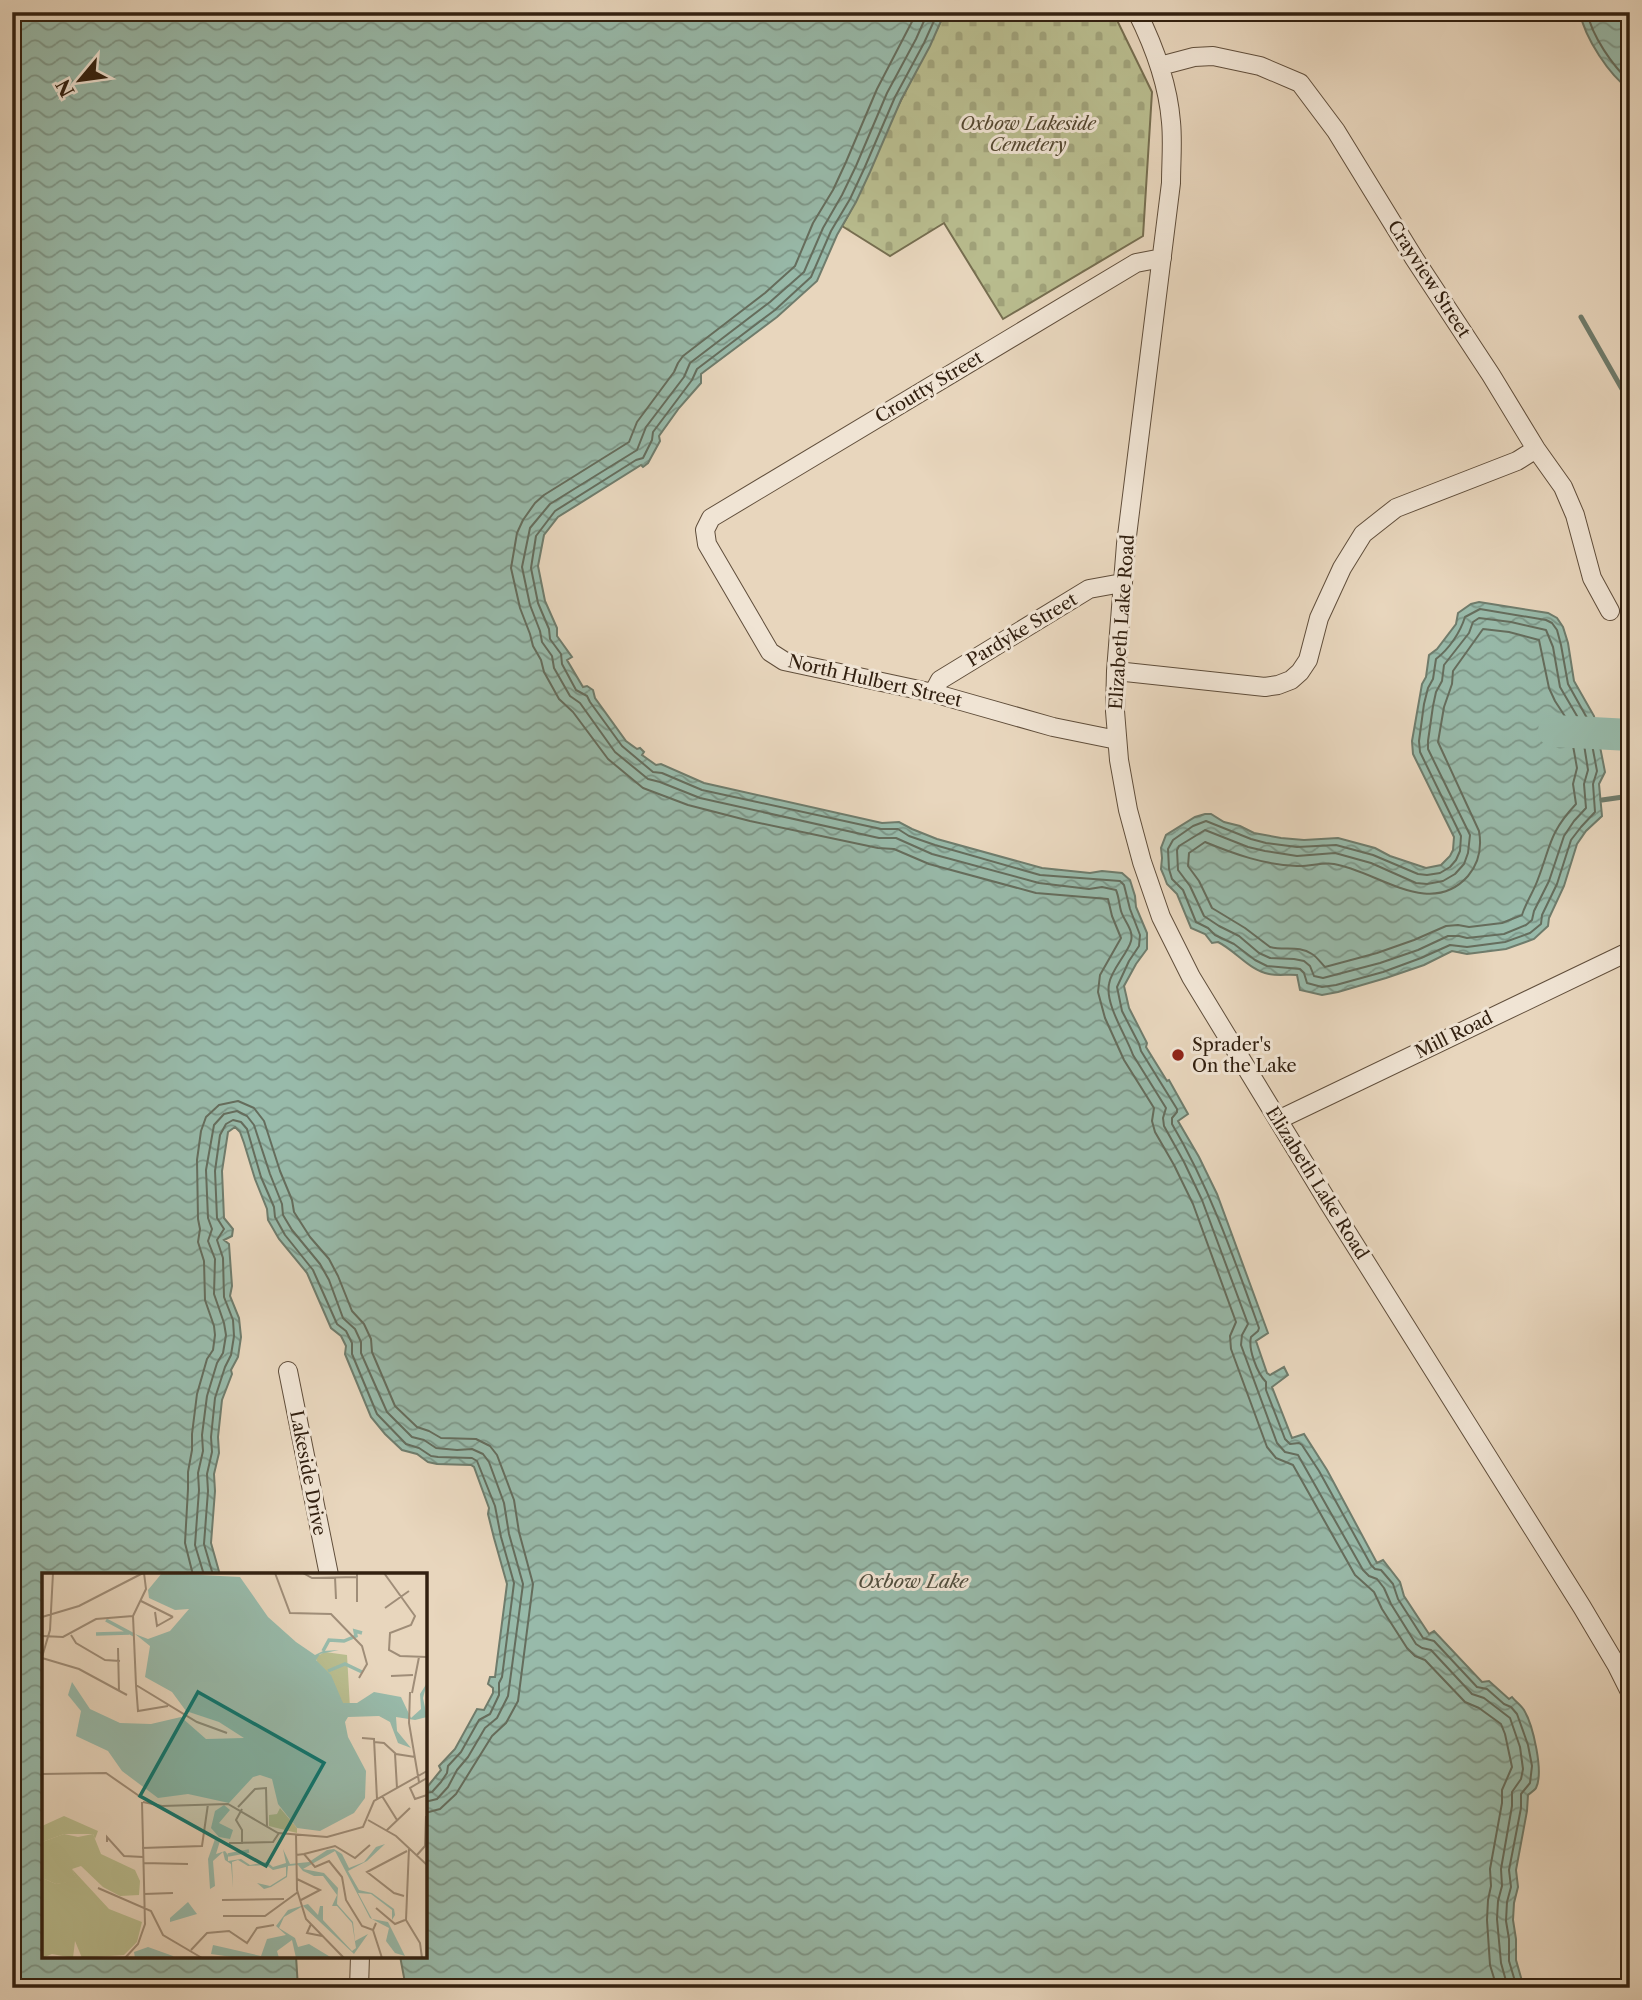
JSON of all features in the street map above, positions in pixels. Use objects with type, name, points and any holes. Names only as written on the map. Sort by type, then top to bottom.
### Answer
[{"type":"street","name":"Elizabeth Lake Road","points":[[1137,12],[1160,66],[1171,122],[1171,183],[1122,583],[1116,671],[1117,740],[1130,820],[1161,916],[1191,977],[1278,1121],[1583,1607],[1630,1692]]},
{"type":"street","name":"Crayview Street","points":[[1160,66],[1194,57],[1213,56],[1260,66],[1300,83],[1336,131],[1414,258],[1563,487],[1575,515],[1592,578],[1610,611]]},
{"type":"street","name":"Croutty Street","points":[[705,530],[711,518],[1124,270],[1136,263],[1162,258]]},
{"type":"street","points":[[1116,671],[1265,687],[1291,680],[1308,660],[1319,618],[1342,568],[1363,534],[1396,508],[1517,461],[1536,449]]},
{"type":"street","name":"North Hulbert Street","points":[[705,530],[707,544],[770,652],[784,662],[933,693],[1053,727],[1117,740]]},
{"type":"street","name":"Pardyke Street","points":[[933,693],[940,680],[1089,589],[1122,583]]},
{"type":"street","name":"Mill Road","points":[[1278,1121],[1630,951]]},
{"type":"street","name":"Lakeside Drive","points":[[288,1371],[329,1573]]},
{"type":"street","points":[[359,1988],[360,1958]]},
{"type":"green space","name":"Oxbow Lakeside Cemetery","points":[[945,12],[1113,12],[1152,92],[1143,236],[1003,319],[944,223],[890,256],[842,226]]},
{"type":"water","name":"Oxbow Lake","points":[[12,12],[945,12],[817,281],[777,317],[701,374],[701,383],[659,436],[660,441],[648,463],[558,517],[544,535],[538,566],[545,601],[557,628],[557,636],[572,657],[567,660],[583,687],[587,686],[593,690],[595,698],[626,741],[637,749],[640,748],[644,752],[642,755],[656,765],[661,764],[704,783],[882,823],[899,822],[937,839],[1042,868],[1122,873],[1130,880],[1136,907],[1147,933],[1147,949],[1124,986],[1129,1008],[1147,1043],[1146,1047],[1188,1114],[1178,1121],[1217,1194],[1268,1333],[1256,1341],[1267,1373],[1270,1375],[1284,1367],[1288,1375],[1272,1387],[1292,1438],[1304,1434],[1327,1470],[1377,1563],[1383,1560],[1400,1582],[1404,1596],[1429,1634],[1434,1631],[1482,1682],[1489,1681],[1509,1699],[1512,1697],[1524,1710],[1531,1726],[1539,1771],[1535,1789],[1528,1795],[1516,1870],[1518,1887],[1513,1920],[1516,1960],[1524,1988],[406,1988],[400,1958],[427,1958],[428,1786],[441,1770],[439,1766],[455,1749],[477,1709],[484,1710],[493,1693],[493,1688],[488,1684],[490,1677],[495,1677],[507,1584],[488,1514],[489,1508],[474,1467],[428,1462],[417,1454],[402,1450],[371,1417],[345,1354],[346,1346],[341,1336],[331,1328],[307,1273],[279,1239],[268,1220],[267,1209],[244,1143],[235,1127],[228,1132],[222,1171],[224,1218],[233,1229],[232,1236],[224,1240],[229,1244],[232,1286],[230,1296],[239,1318],[241,1337],[238,1357],[222,1400],[219,1453],[214,1474],[211,1543],[219,1573],[42,1573],[42,1958],[296,1958],[298,1988],[12,1988]]},
{"type":"water","points":[[1630,12],[1630,90],[1599,55],[1580,13]]},
{"type":"water","points":[[1479,602],[1548,613],[1557,618],[1568,643],[1574,681],[1594,716],[1605,772],[1599,784],[1602,816],[1577,844],[1548,926],[1534,939],[1506,949],[1467,954],[1452,951],[1424,965],[1386,978],[1322,995],[1300,990],[1297,975],[1272,975],[1255,969],[1225,946],[1218,942],[1212,943],[1205,934],[1191,928],[1177,894],[1167,884],[1161,869],[1161,848],[1166,835],[1205,814],[1211,814],[1254,833],[1281,838],[1338,838],[1375,848],[1426,868],[1441,865],[1450,856],[1454,837],[1413,754],[1412,741],[1429,655],[1456,624],[1458,613]]},
{"type":"waterway","points":[[1581,317],[1630,403]]},
{"type":"waterway","points":[[1554,731],[1630,735]]},
{"type":"waterway","points":[[1602,800],[1630,796]]},
{"type":"place","name":"Sprader's On the Lake","points":[[1178,1055]]}]
